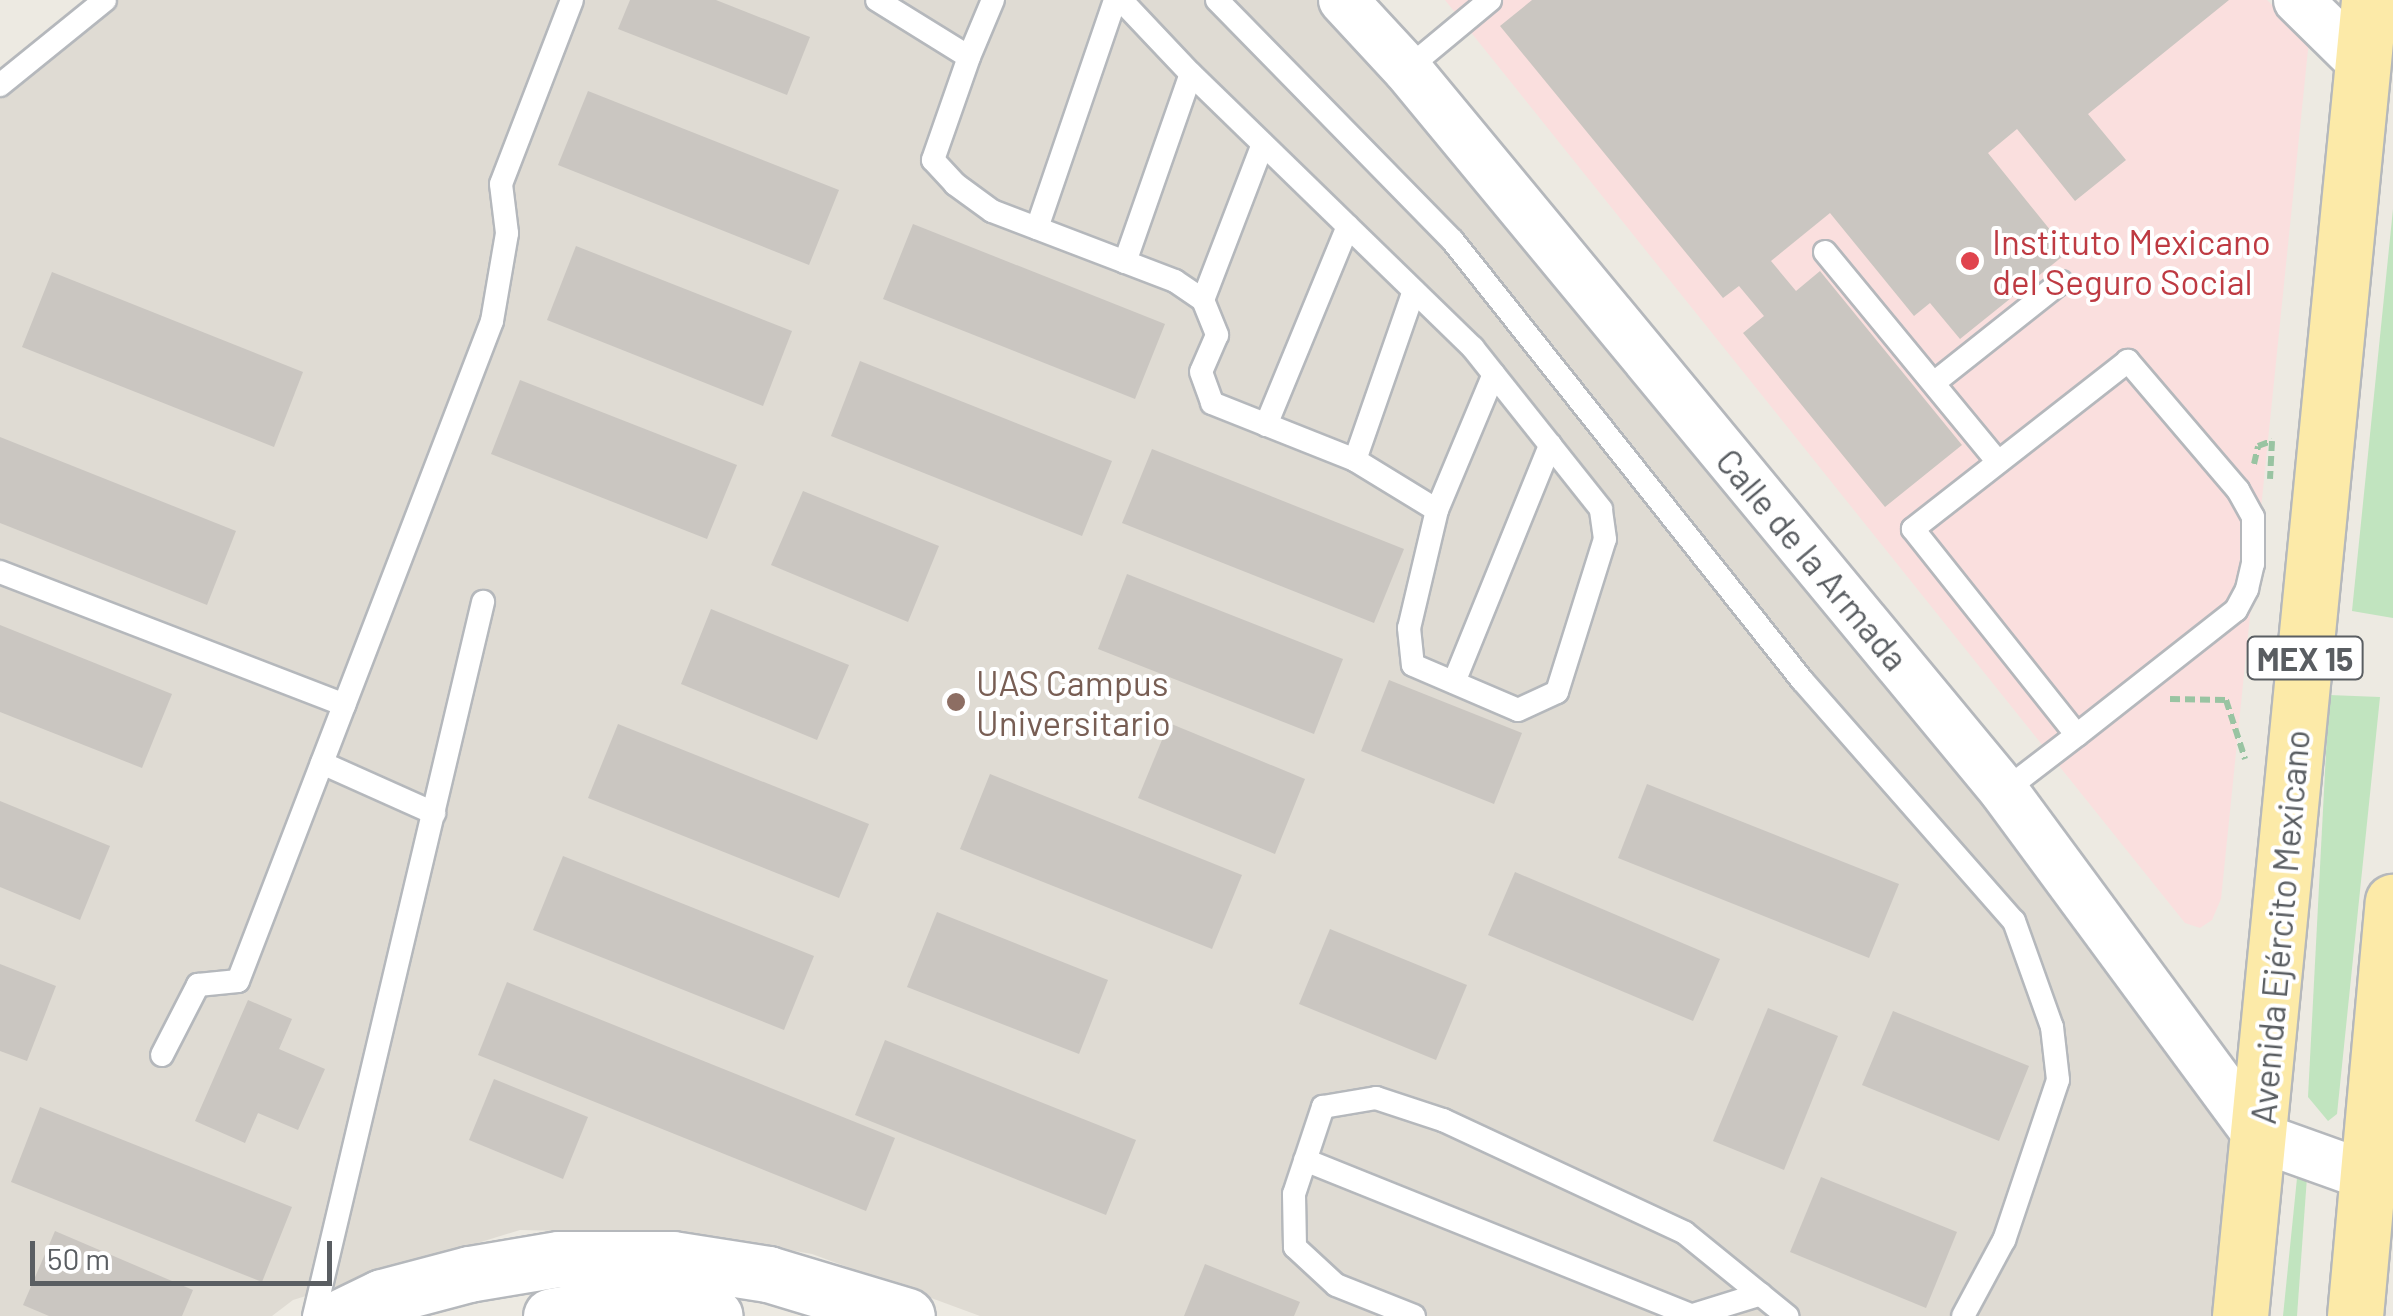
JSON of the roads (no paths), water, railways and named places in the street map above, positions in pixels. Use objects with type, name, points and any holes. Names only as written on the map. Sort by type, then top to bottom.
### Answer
[{"type":"main road","name":"Avenida Ejército Mexicano","points":[[2240,1316],[2369,0]]},
{"type":"main road","points":[[2355,1316],[2391,932]]},
{"type":"main road","points":[[343,1316],[382,1297],[469,1274],[559,1259],[672,1259],[768,1274],[907,1316]]},
{"type":"main road","points":[[551,1316],[590,1309],[679,1310],[714,1316]]},
{"type":"street","points":[[2298,0],[2361,62]]},
{"type":"street","name":"Calle de la Armada","points":[[1365,7],[1408,69],[2004,791],[2260,1137]]},
{"type":"street","points":[[2260,1137],[2368,1176]]},
{"type":"lane","points":[[0,85],[105,0]]},
{"type":"lane","points":[[162,1056],[198,985],[238,981],[492,322],[507,233],[502,184],[572,0]]},
{"type":"lane","points":[[877,0],[970,58]]},
{"type":"lane","points":[[993,0],[933,160],[955,184],[992,211],[1175,281],[1203,300],[1217,335],[1201,372],[1212,403],[1355,460],[1437,510]]},
{"type":"lane","points":[[1037,228],[1118,0],[1494,374],[1601,509],[1605,539],[1557,692],[1518,710],[1414,665],[1409,628],[1437,510],[1494,374]]},
{"type":"lane","points":[[1217,0],[1453,241],[1802,680],[2014,920],[2052,1027],[2058,1080],[2004,1240],[1964,1316]]},
{"type":"lane","points":[[1408,69],[1490,0]]},
{"type":"lane","points":[[1125,262],[1191,74]]},
{"type":"lane","points":[[1203,300],[1262,144]]},
{"type":"lane","points":[[1266,425],[1348,226]]},
{"type":"lane","points":[[1825,252],[1998,462]]},
{"type":"lane","points":[[1935,382],[2061,282]]},
{"type":"lane","points":[[1355,460],[1414,291]]},
{"type":"lane","points":[[2004,791],[2077,735],[2236,610],[2253,564],[2253,517],[2238,490],[2128,361],[1914,529],[2077,735]]},
{"type":"lane","points":[[1454,682],[1550,446]]},
{"type":"lane","points":[[0,572],[344,705]]},
{"type":"lane","points":[[314,1316],[484,602]]},
{"type":"lane","points":[[322,763],[434,813]]},
{"type":"lane","points":[[1414,1316],[1336,1285],[1295,1247],[1294,1194],[1323,1107],[1376,1098],[1444,1120],[1685,1234],[1787,1316]]},
{"type":"lane","points":[[1306,1160],[1690,1316],[1760,1294]]},
{"type":"place","name":"Instituto Mexicano del Seguro Social","points":[[1970,261]]},
{"type":"place","name":"UAS Campus Universitario","points":[[956,702]]}]
